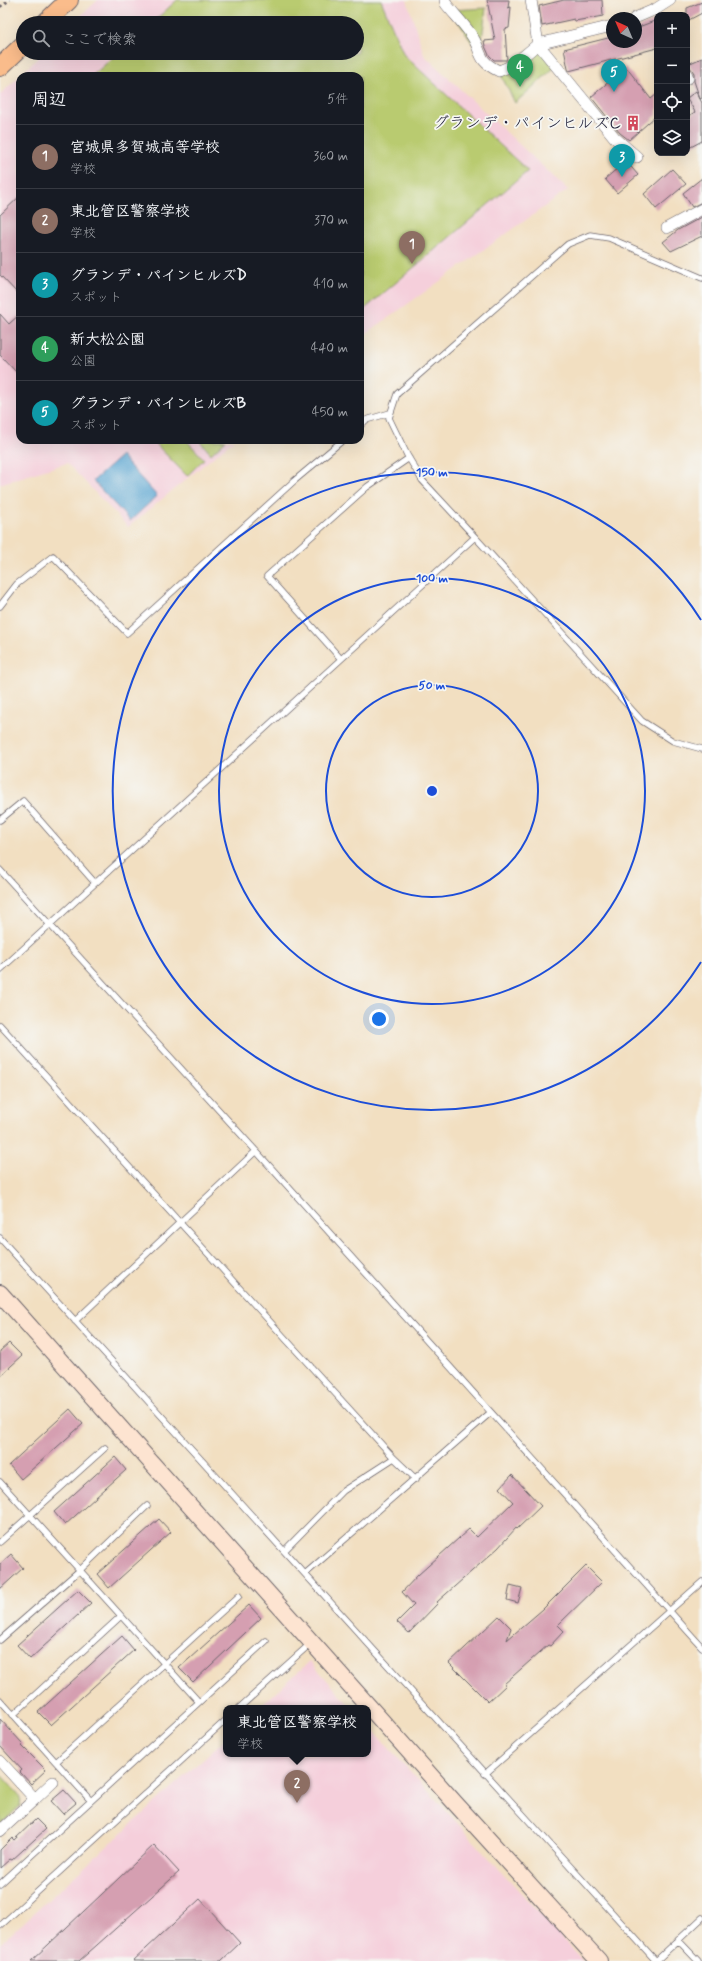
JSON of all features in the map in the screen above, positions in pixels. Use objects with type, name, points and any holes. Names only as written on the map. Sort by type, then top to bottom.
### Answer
[{"type":"main road","points":[[52,16],[69,0]]},
{"type":"main road","points":[[0,67],[16,51]]},
{"type":"street","points":[[445,0],[446,4],[471,34],[481,58],[489,66],[499,71],[513,65],[538,44],[606,27]]},
{"type":"street","points":[[531,0],[538,44],[615,138],[637,157]]},
{"type":"street","points":[[642,16],[662,11],[670,0]]},
{"type":"street","points":[[667,228],[702,208]]},
{"type":"street","points":[[0,1293],[369,1705]]},
{"type":"street","points":[[371,1708],[599,1961]]},
{"type":"street","points":[[0,1761],[35,1799]]},
{"type":"street","points":[[0,1831],[53,1782]]},
{"type":"lane","points":[[702,278],[609,238],[590,235],[568,244],[397,394],[389,418],[422,480],[642,721],[673,741],[702,749]]},
{"type":"lane","points":[[364,422],[366,420],[390,414]]},
{"type":"lane","points":[[0,606],[17,584],[53,556],[127,633],[277,496],[338,444]]},
{"type":"lane","points":[[341,659],[267,576],[367,487],[409,458]]},
{"type":"lane","points":[[0,970],[475,538]]},
{"type":"lane","points":[[0,820],[23,801],[95,883]]},
{"type":"lane","points":[[0,870],[48,925],[256,1151],[702,1647]]},
{"type":"lane","points":[[0,1025],[394,1458],[416,1479]]},
{"type":"lane","points":[[75,1321],[256,1151]]},
{"type":"lane","points":[[0,1238],[656,1961],[702,1918]]},
{"type":"lane","points":[[305,1574],[416,1479],[490,1413]]},
{"type":"lane","points":[[0,1542],[105,1448]]},
{"type":"lane","points":[[284,1551],[343,1491],[394,1458]]},
{"type":"lane","points":[[0,1482],[199,1702]]},
{"type":"lane","points":[[0,1640],[80,1570],[147,1506]]},
{"type":"lane","points":[[485,1774],[702,1582]]},
{"type":"lane","points":[[56,1762],[163,1663],[239,1596]]},
{"type":"lane","points":[[13,1714],[121,1616]]},
{"type":"lane","points":[[0,1884],[266,1640]]},
{"type":"lane","points":[[242,1705],[312,1642]]},
{"type":"lane","points":[[0,1700],[91,1800]]},
{"type":"lane","points":[[0,1926],[223,1723]]},
{"type":"lane","points":[[678,1940],[698,1961]]},
{"type":"path","points":[[0,7],[10,0]]},
{"type":"shaded area","points":[[98,0],[407,0],[424,55],[568,190],[364,335],[364,72],[24,72],[36,60],[364,60],[364,16],[81,16]]},
{"type":"shaded area","points":[[16,79],[16,444],[229,444],[128,527],[67,463],[0,484],[0,95]]},
{"type":"shaded area","points":[[310,1661],[349,1705],[262,1705]]},
{"type":"shaded area","points":[[371,1728],[583,1961],[0,1961],[0,1944],[223,1741],[223,1757],[371,1757]]},
{"type":"green space","points":[[177,0],[381,0],[404,55],[528,171],[364,310],[364,72],[97,72],[110,60],[364,60],[364,16],[160,16]]},
{"type":"green space","points":[[486,8],[480,55],[451,10]]},
{"type":"green space","points":[[538,44],[554,68],[515,103],[499,71]]},
{"type":"green space","points":[[156,444],[190,444],[204,459],[187,476]]},
{"type":"green space","points":[[202,444],[222,444],[211,454]]},
{"type":"green space","points":[[0,1774],[21,1797],[20,1806],[0,1825]]},
{"type":"water","points":[[121,456],[157,496],[130,521],[93,481]]},
{"type":"building","points":[[487,0],[509,0],[508,8],[511,7],[509,28],[505,29],[507,60],[494,60],[489,55],[485,46],[484,41],[495,40]]},
{"type":"building","points":[[564,0],[602,0],[603,16],[575,21],[574,19],[542,26],[539,6]]},
{"type":"building","points":[[702,2],[702,13],[690,19],[690,12],[687,12],[687,8]]},
{"type":"building","points":[[654,21],[654,49],[569,71],[564,49],[606,38],[606,48],[642,48],[642,26]]},
{"type":"building","points":[[702,58],[702,98],[700,99],[694,81],[694,73],[690,67],[690,63]]},
{"type":"building","points":[[626,67],[651,99],[654,96],[654,118],[629,140],[620,133],[591,97]]},
{"type":"building","points":[[696,91],[702,103],[702,141],[690,147],[690,115],[695,112],[690,103],[690,96]]},
{"type":"building","points":[[626,161],[638,175],[617,193],[605,179]]},
{"type":"building","points":[[672,169],[686,184],[656,209],[644,194]]},
{"type":"building","points":[[702,178],[702,202],[692,207],[683,193]]},
{"type":"building","points":[[16,200],[16,292],[0,275],[0,215]]},
{"type":"building","points":[[702,217],[702,236],[671,251],[663,242],[678,230]]},
{"type":"building","points":[[0,314],[9,324],[16,318],[16,372],[0,355]]},
{"type":"building","points":[[9,1343],[22,1356],[0,1376],[0,1351]]},
{"type":"building","points":[[70,1409],[83,1424],[21,1479],[9,1465]]},
{"type":"building","points":[[115,1457],[126,1470],[65,1525],[54,1512]]},
{"type":"building","points":[[512,1475],[541,1506],[517,1529],[516,1528],[498,1548],[437,1602],[438,1603],[409,1633],[397,1622],[414,1605],[402,1592],[418,1575],[469,1529],[477,1537],[513,1502],[500,1488]]},
{"type":"building","points":[[159,1519],[171,1532],[109,1588],[97,1574]]},
{"type":"building","points":[[11,1554],[23,1568],[0,1589],[0,1564]]},
{"type":"building","points":[[586,1566],[602,1582],[558,1625],[564,1631],[550,1646],[548,1645],[504,1684],[506,1685],[488,1702],[449,1663],[499,1616],[511,1628],[507,1640],[543,1609]]},
{"type":"building","points":[[510,1585],[522,1588],[518,1603],[507,1600]]},
{"type":"building","points":[[78,1590],[91,1603],[30,1659],[17,1645]]},
{"type":"building","points":[[249,1605],[261,1618],[193,1682],[179,1668]]},
{"type":"building","points":[[122,1636],[134,1650],[51,1725],[38,1712]]},
{"type":"building","points":[[0,1719],[23,1744],[22,1746],[46,1770],[31,1784],[20,1772],[22,1770],[0,1746]]},
{"type":"building","points":[[64,1790],[76,1803],[63,1814],[51,1801]]},
{"type":"building","points":[[36,1819],[46,1829],[12,1860],[10,1859],[0,1868],[0,1850],[12,1838],[14,1840]]},
{"type":"building","points":[[154,1845],[179,1872],[79,1961],[31,1961]]},
{"type":"building","points":[[200,1899],[240,1943],[221,1961],[133,1961]]},
{"type":"place","name":"新大松公園","points":[[520,87]]},
{"type":"place","name":"グランデ・パインヒルズB","points":[[614,92]]},
{"type":"place","name":"グランデ・パインヒルズC","points":[[633,123]]},
{"type":"place","name":"グランデ・パインヒルズD","points":[[622,177]]},
{"type":"place","name":"宮城県多賀城高等学校","points":[[412,264]]},
{"type":"place","name":"東北管区警察学校","points":[[297,1803]]}]
